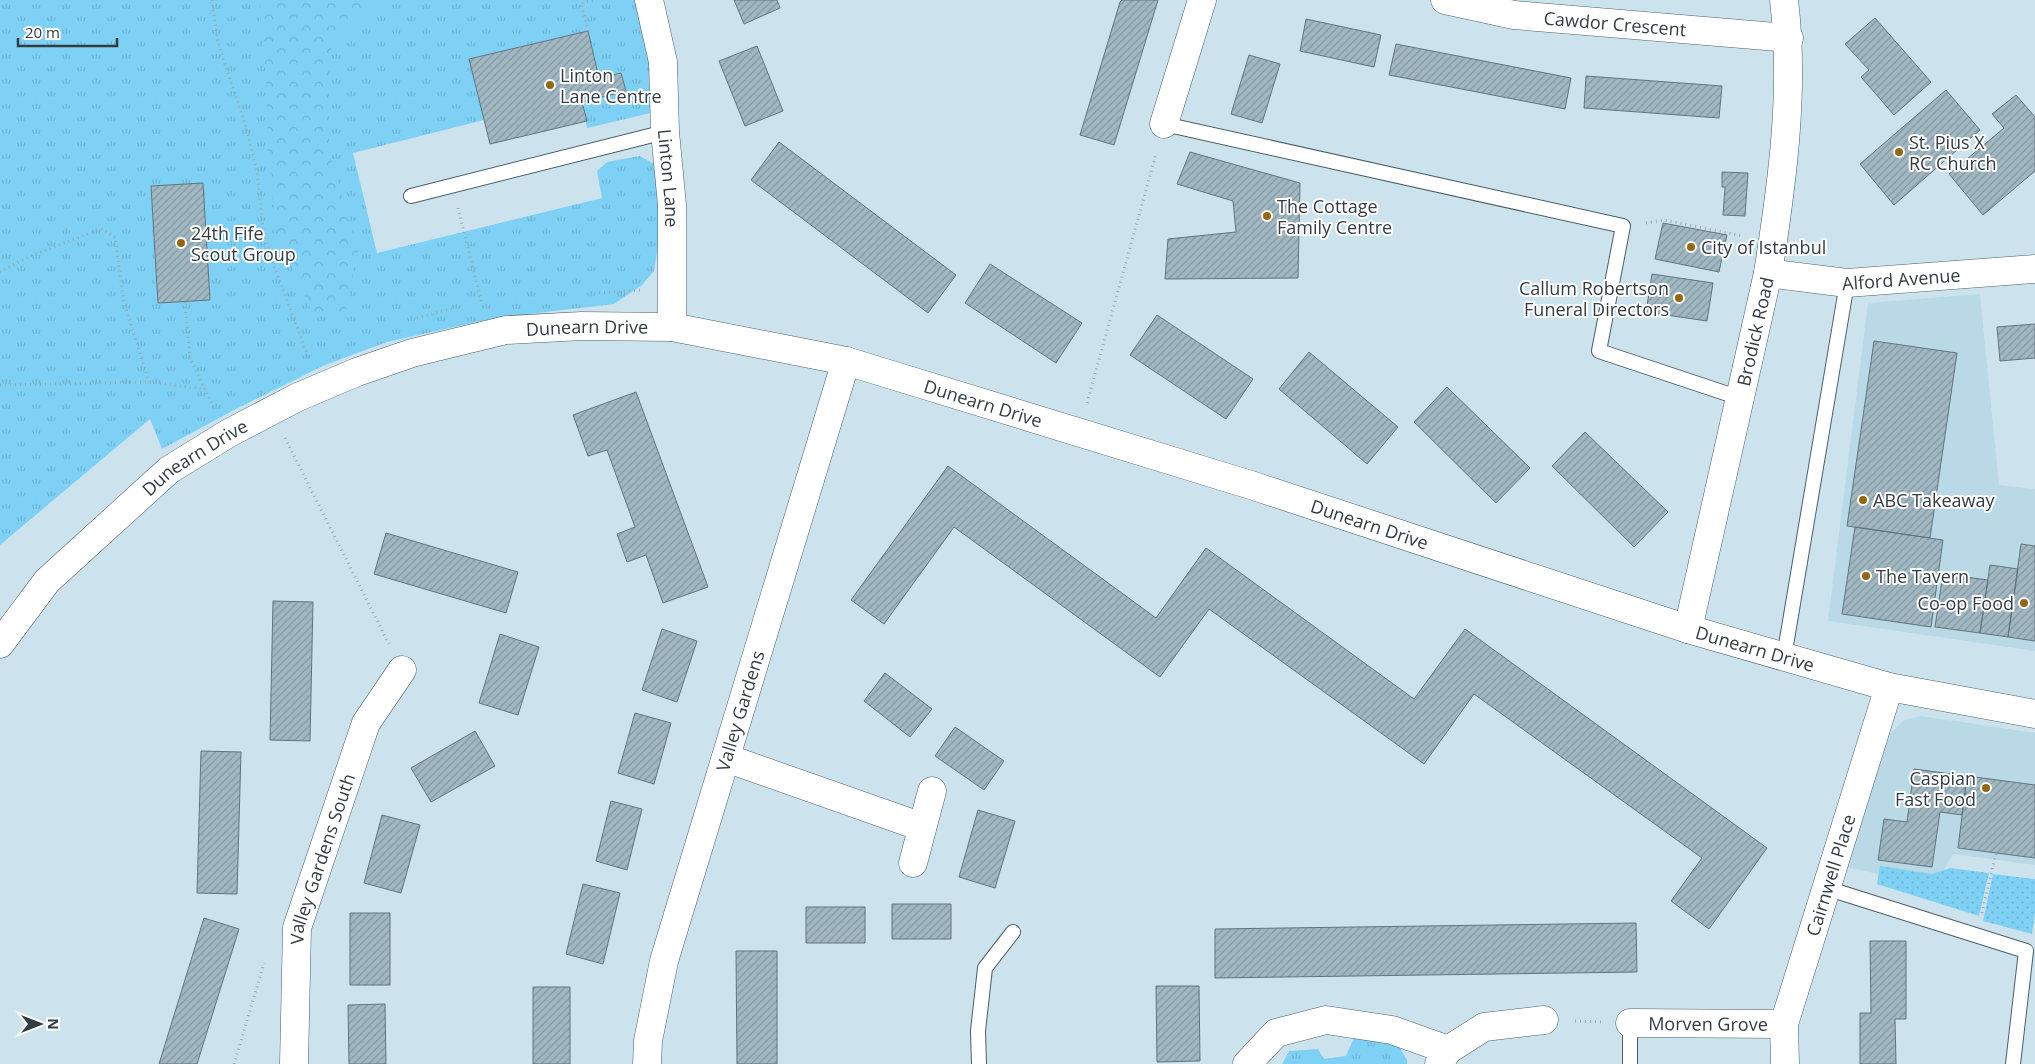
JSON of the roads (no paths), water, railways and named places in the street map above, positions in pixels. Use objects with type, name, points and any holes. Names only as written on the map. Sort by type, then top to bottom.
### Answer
[{"type":"street","name":"Linton Lane","points":[[649,0],[663,62],[664,132],[672,205],[672,328]]},
{"type":"street","points":[[1164,124],[1202,0]]},
{"type":"street","name":"Brodick Road","points":[[1688,630],[1768,273],[1773,242],[1784,160],[1789,38],[1784,0]]},
{"type":"street","name":"Cawdor Crescent","points":[[1461,2],[1514,15],[1789,38]]},
{"type":"street","name":"Alford Avenue","points":[[1768,273],[1847,283],[2035,268]]},
{"type":"street","name":"Dunearn Drive","points":[[0,644],[47,581],[169,470],[298,396],[412,353],[506,330],[582,326],[672,328],[846,361],[1254,486],[1688,630],[1889,687],[2035,714]]},
{"type":"street","name":"Valley Gardens","points":[[647,1064],[648,1040],[664,961],[846,361]]},
{"type":"street","name":"Valley Gardens South","points":[[294,1064],[296,928],[366,723],[402,670]]},
{"type":"street","name":"Cairnwell Place","points":[[1785,1064],[1784,1024],[1889,687]]},
{"type":"street","points":[[726,758],[922,827]]},
{"type":"street","points":[[913,863],[932,791]]},
{"type":"street","points":[[1246,1064],[1276,1034],[1326,1020],[1392,1030],[1444,1057],[1484,1027],[1544,1020]]},
{"type":"street","name":"Morven Grove","points":[[1630,1023],[1784,1024]]},
{"type":"lane","points":[[1164,124],[1623,226],[1599,351],[1740,398]]},
{"type":"lane","points":[[411,196],[664,132]]},
{"type":"lane","points":[[1784,657],[1847,283]]},
{"type":"lane","points":[[1826,888],[2030,953],[2014,1064]]},
{"type":"lane","points":[[979,1064],[978,1031],[985,968],[1013,932]]},
{"type":"lane","points":[[1630,1023],[1630,1064]]},
{"type":"place","name":"Linton Lane Centre","points":[[550,85]]},
{"type":"place","name":"St. Pius X RC Church","points":[[1899,152]]},
{"type":"place","name":"The Cottage Family Centre","points":[[1267,216]]},
{"type":"place","name":"24th Fife Scout Group","points":[[181,243]]},
{"type":"place","name":"City of Istanbul","points":[[1691,247]]},
{"type":"place","name":"Callum Robertson Funeral Directors","points":[[1679,298]]},
{"type":"place","name":"ABC Takeaway","points":[[1863,500]]},
{"type":"place","name":"The Tavern","points":[[1866,576]]},
{"type":"place","name":"Co-op Food","points":[[2024,603]]},
{"type":"place","name":"Caspian Fast Food","points":[[1986,788]]}]
